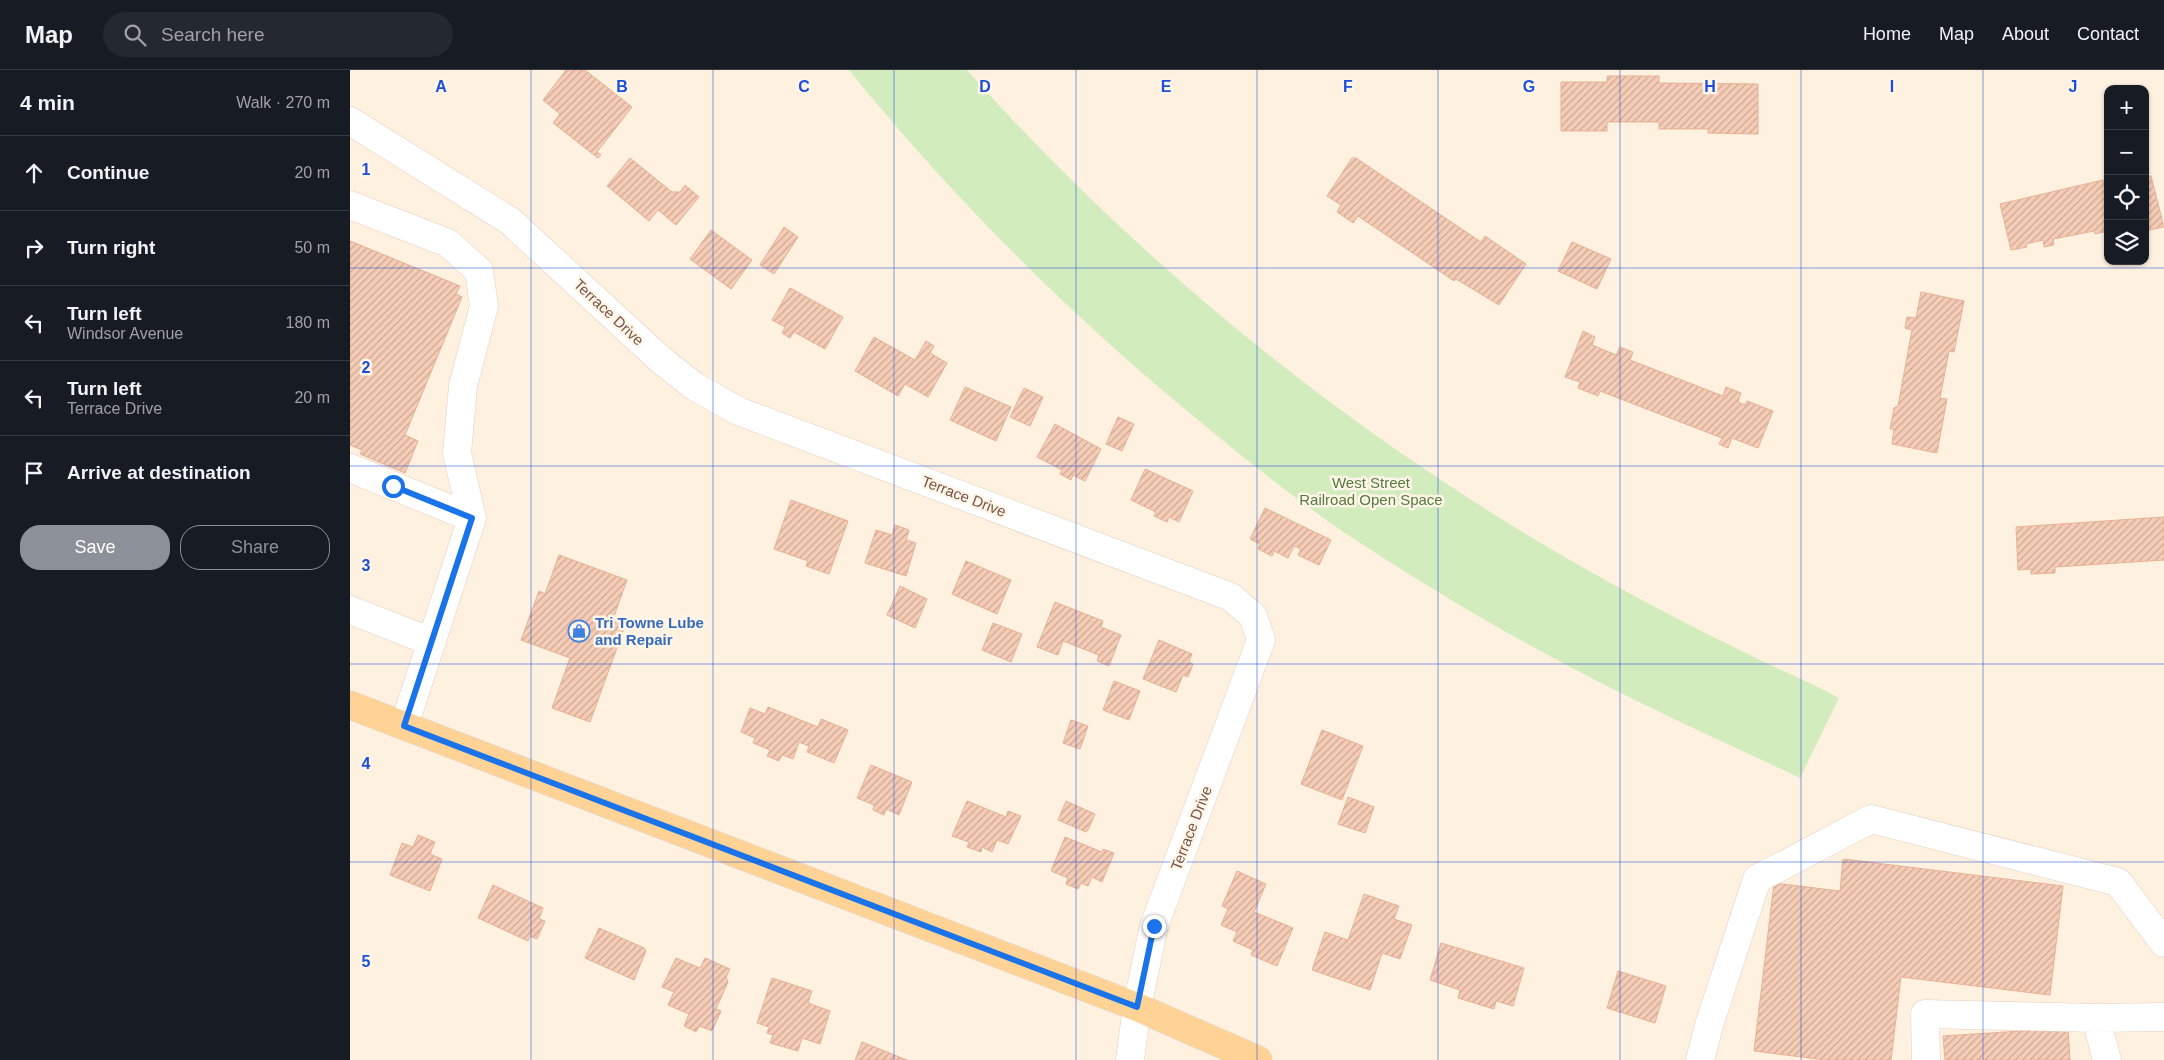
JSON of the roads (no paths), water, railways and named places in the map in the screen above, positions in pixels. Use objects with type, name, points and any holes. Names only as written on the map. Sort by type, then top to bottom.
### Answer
[{"type":"main road","points":[[350,705],[1137,1007],[1258,1060]]},
{"type":"street","name":"Terrace Drive","points":[[350,121],[510,221],[661,360],[694,386],[738,411],[1231,597],[1253,616],[1261,640],[1154,926],[1137,1007],[1130,1060]]},
{"type":"street","points":[[350,205],[448,243],[479,271],[484,306],[463,386],[457,453],[472,518],[404,726]]},
{"type":"street","points":[[350,468],[472,518]]},
{"type":"street","points":[[350,610],[432,642]]},
{"type":"street","points":[[1700,1060],[1710,1022],[1757,879],[1871,819],[2118,882],[2164,942]]},
{"type":"street","points":[[1926,1060],[1925,1014],[2096,1018],[2164,1017]]},
{"type":"street","points":[[2096,1018],[2107,1060]]},
{"type":"place","name":"Tri Towne Lube and Repair","points":[[579,631]]},
{"type":"park label","name":"West Street Railroad Open Space","points":[[1371,490]]}]
